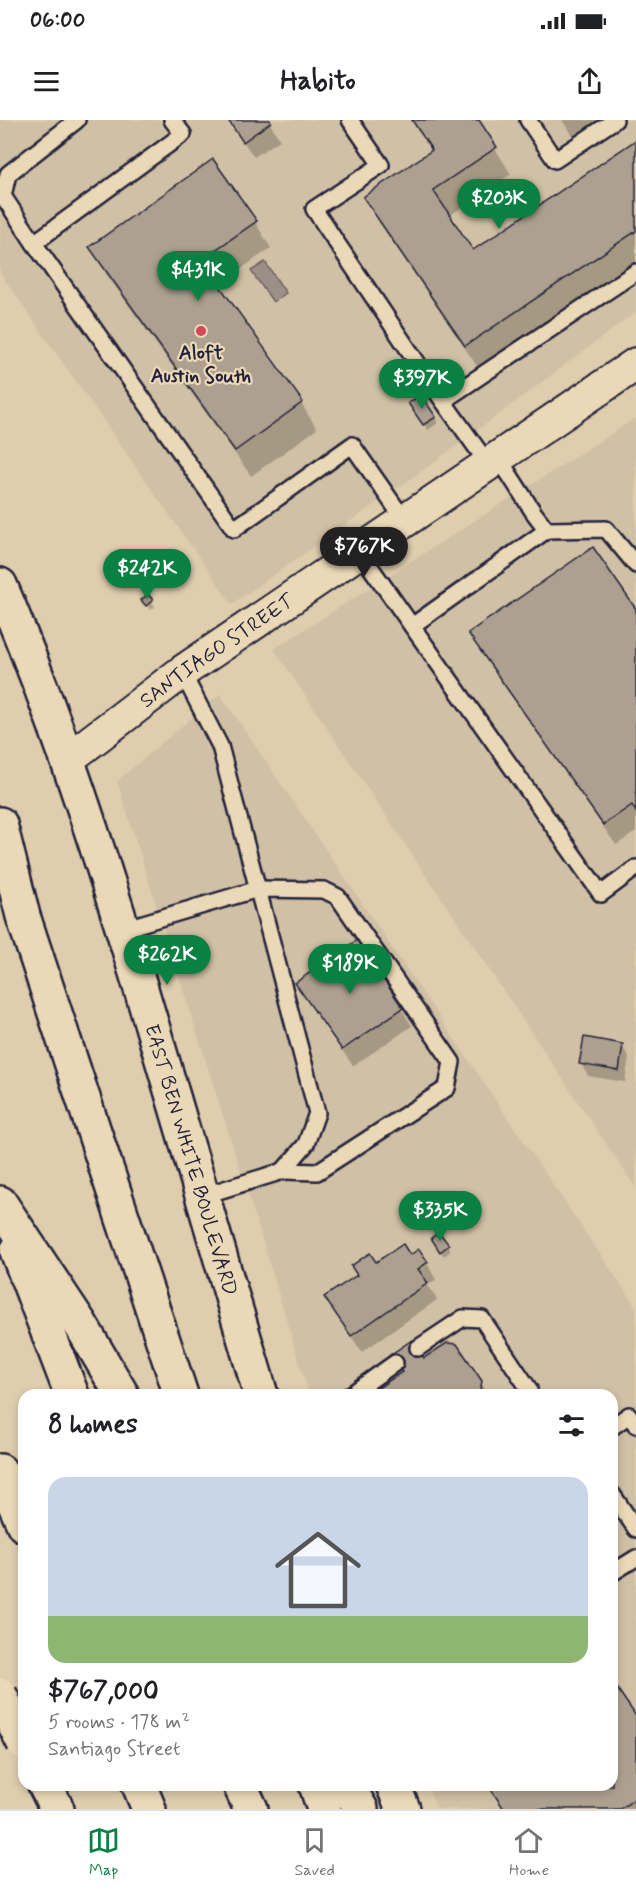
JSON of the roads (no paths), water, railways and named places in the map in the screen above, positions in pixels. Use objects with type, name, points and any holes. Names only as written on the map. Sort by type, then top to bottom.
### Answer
[{"type":"main road","name":"EAST BEN WHITE BOULEVARD","points":[[0,585],[68,759],[123,929],[259,1389]]},
{"type":"main road","points":[[0,824],[23,916],[179,1389]]},
{"type":"main road","points":[[0,873],[23,916]]},
{"type":"main road","points":[[0,1204],[69,1389]]},
{"type":"main road","points":[[0,1204],[81,1325],[118,1389]]},
{"type":"main road","points":[[0,1471],[18,1512]]},
{"type":"main road","points":[[0,1686],[18,1735]]},
{"type":"main road","points":[[0,1695],[18,1731]]},
{"type":"main road","points":[[39,1791],[45,1809]]},
{"type":"main road","points":[[48,1791],[57,1809]]},
{"type":"main road","points":[[142,1791],[149,1809]]},
{"type":"main road","points":[[243,1791],[251,1809]]},
{"type":"main road","points":[[317,1791],[324,1809]]},
{"type":"main road","points":[[350,1791],[361,1809]]},
{"type":"main road","points":[[396,1791],[403,1809]]},
{"type":"street","name":"SANTIAGO STREET","points":[[68,759],[182,672],[636,364]]},
{"type":"lane","points":[[77,120],[8,174],[3,196],[234,529],[352,445],[405,521]]},
{"type":"lane","points":[[34,243],[183,134],[172,120]]},
{"type":"lane","points":[[350,120],[381,165],[314,209],[443,401],[547,530]]},
{"type":"lane","points":[[528,120],[555,160],[615,120]]},
{"type":"lane","points":[[443,401],[636,272]]},
{"type":"lane","points":[[412,626],[547,530],[606,529],[636,566]]},
{"type":"lane","points":[[359,551],[601,894],[636,868]]},
{"type":"lane","points":[[182,672],[220,746],[317,1113],[306,1144],[284,1171]]},
{"type":"lane","points":[[123,929],[258,889],[324,890],[338,897],[452,1062],[447,1088],[317,1172],[284,1171],[202,1196]]},
{"type":"lane","points":[[418,1348],[463,1318],[482,1319],[529,1389]]},
{"type":"lane","points":[[358,1389],[395,1363]]},
{"type":"lane","points":[[618,1423],[629,1415],[636,1425]]},
{"type":"lane","points":[[618,1503],[636,1529]]},
{"type":"lane","points":[[618,1570],[636,1558]]},
{"type":"place","name":"Aloft Austin South","points":[[201,331]]}]
